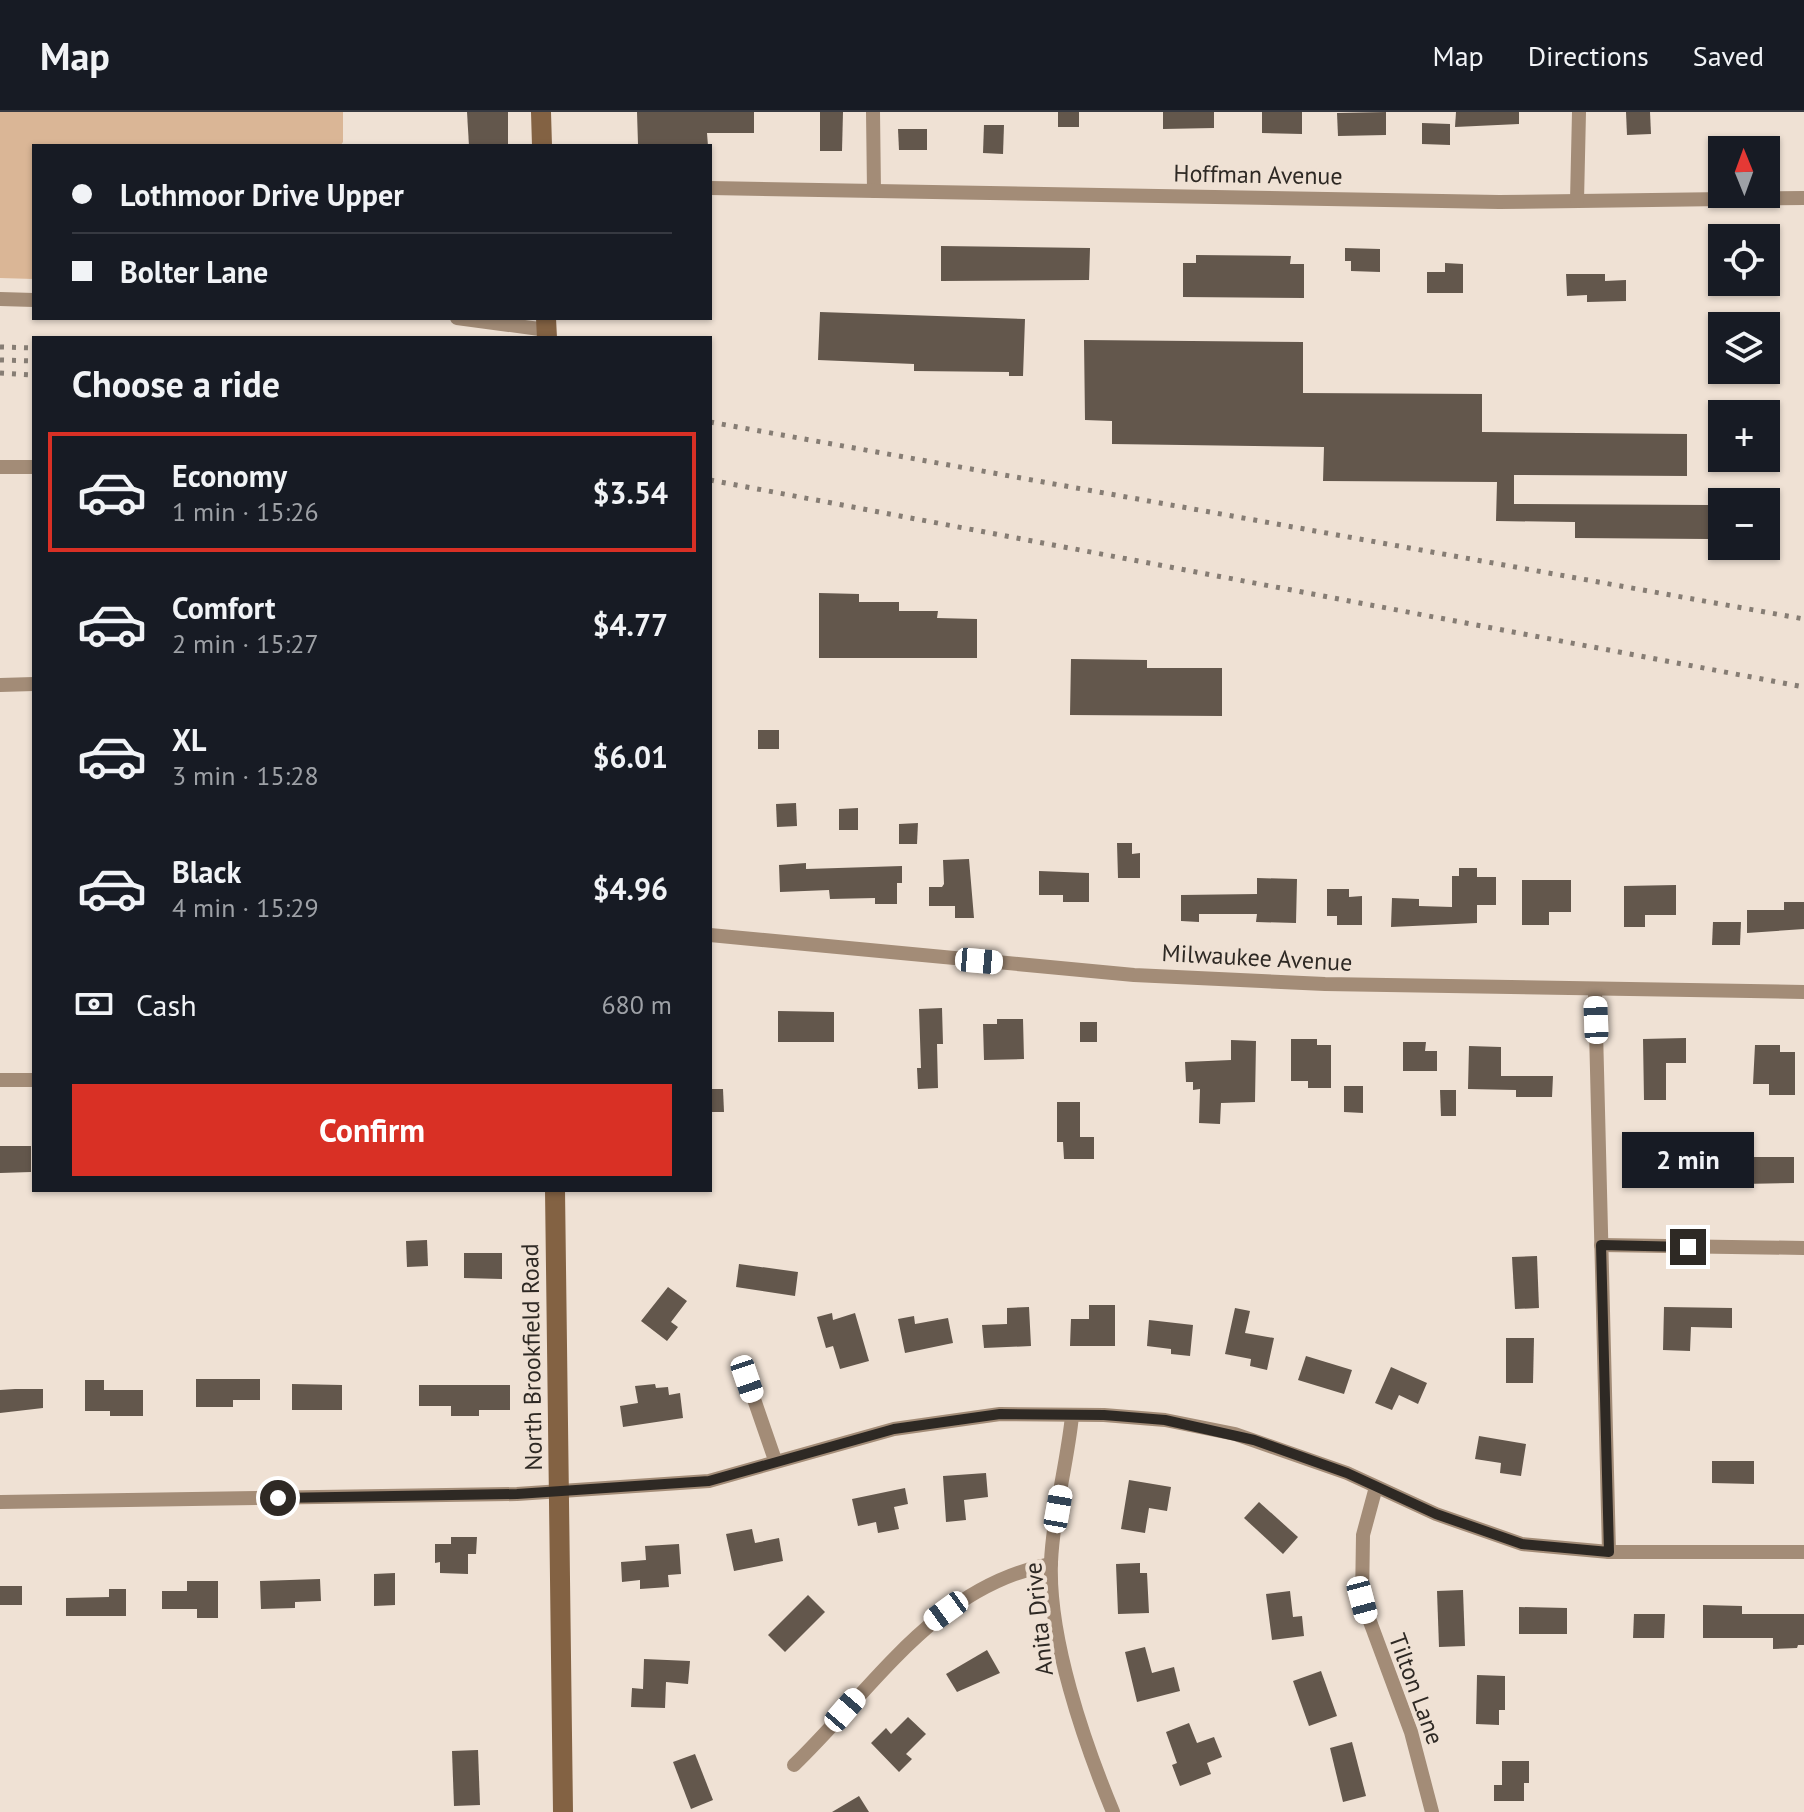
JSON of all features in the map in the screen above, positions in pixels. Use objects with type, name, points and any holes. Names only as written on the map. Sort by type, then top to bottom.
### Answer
[{"type":"street","points":[[541,112],[542,144]]},
{"type":"street","points":[[873,112],[874,191]]},
{"type":"street","points":[[1577,201],[1579,112]]},
{"type":"street","name":"Hoffman Avenue","points":[[712,188],[1577,201],[1804,198]]},
{"type":"street","points":[[0,299],[32,300]]},
{"type":"street","points":[[473,320],[547,329]]},
{"type":"street","points":[[0,467],[32,467]]},
{"type":"street","points":[[0,685],[32,684]]},
{"type":"street","name":"Milwaukee Avenue","points":[[712,935],[1134,975],[1325,984],[1804,992]]},
{"type":"street","points":[[1595,990],[1609,1552]]},
{"type":"street","points":[[0,1080],[32,1080]]},
{"type":"street","name":"North Brookfield Road","points":[[555,1192],[563,1812]]},
{"type":"street","points":[[1601,1245],[1804,1248]]},
{"type":"street","points":[[747,1379],[775,1460]]},
{"type":"street","points":[[0,1502],[435,1496],[709,1481],[894,1429],[1000,1414],[1165,1420],[1235,1434],[1347,1473],[1436,1514],[1522,1544],[1609,1552],[1804,1552]]},
{"type":"street","name":"Anita Drive","points":[[1072,1416],[1051,1564],[1072,1700],[1113,1812]]},
{"type":"street","name":"Tilton Lane","points":[[1376,1487],[1363,1535],[1362,1600],[1411,1732],[1432,1812]]},
{"type":"street","points":[[794,1765],[881,1669],[932,1621],[992,1584],[1025,1569],[1051,1564]]},
{"type":"shaded area","points":[[0,112],[343,112],[342,144],[32,144],[32,279],[0,278]]},
{"type":"building","points":[[467,112],[508,112],[508,144],[469,144]]},
{"type":"building","points":[[637,112],[754,112],[754,133],[707,133],[708,144],[638,144]]},
{"type":"building","points":[[820,112],[843,112],[842,151],[820,151]]},
{"type":"building","points":[[1058,112],[1079,112],[1079,127],[1058,127]]},
{"type":"building","points":[[1163,112],[1214,112],[1214,128],[1163,129]]},
{"type":"building","points":[[1262,112],[1302,112],[1302,134],[1262,133]]},
{"type":"building","points":[[1386,112],[1386,135],[1338,136],[1337,113]]},
{"type":"building","points":[[1456,112],[1519,112],[1519,124],[1455,127]]},
{"type":"building","points":[[1626,112],[1650,112],[1651,134],[1627,135]]},
{"type":"building","points":[[1422,123],[1450,124],[1450,145],[1422,144]]},
{"type":"building","points":[[984,125],[1004,125],[1003,154],[983,153]]},
{"type":"building","points":[[898,129],[927,129],[927,150],[899,150]]},
{"type":"building","points":[[941,246],[1090,248],[1089,280],[941,281]]},
{"type":"building","points":[[1345,248],[1380,249],[1380,272],[1351,271],[1351,261],[1345,261]]},
{"type":"building","points":[[1196,255],[1291,256],[1290,264],[1304,264],[1304,298],[1183,297],[1183,263],[1196,263]]},
{"type":"building","points":[[1445,263],[1463,264],[1463,293],[1427,293],[1427,272],[1445,272]]},
{"type":"building","points":[[1566,274],[1605,274],[1605,281],[1626,280],[1626,301],[1587,302],[1587,295],[1567,296]]},
{"type":"building","points":[[820,312],[1025,319],[1023,376],[1009,376],[1009,372],[914,371],[914,364],[818,360]]},
{"type":"building","points":[[1084,340],[1303,342],[1303,393],[1482,394],[1482,432],[1687,434],[1687,476],[1514,475],[1514,504],[1708,505],[1708,539],[1575,538],[1575,522],[1496,521],[1497,482],[1323,481],[1324,447],[1112,444],[1112,421],[1085,420]]},
{"type":"building","points":[[819,593],[859,594],[859,602],[899,602],[899,611],[938,611],[937,618],[977,619],[977,658],[819,658]]},
{"type":"building","points":[[1071,659],[1147,660],[1147,668],[1222,668],[1222,716],[1070,715]]},
{"type":"building","points":[[758,730],[779,730],[779,749],[758,749]]},
{"type":"building","points":[[796,803],[797,826],[777,827],[776,804]]},
{"type":"building","points":[[858,808],[858,830],[839,830],[839,809]]},
{"type":"building","points":[[918,823],[917,844],[899,844],[899,824]]},
{"type":"building","points":[[1117,843],[1132,843],[1132,854],[1140,853],[1140,878],[1118,878]]},
{"type":"building","points":[[969,859],[974,918],[955,918],[955,906],[929,906],[929,887],[942,887],[944,884],[943,860]]},
{"type":"building","points":[[806,863],[806,869],[902,866],[902,883],[897,883],[897,904],[875,904],[875,898],[830,899],[829,890],[780,892],[779,865]]},
{"type":"building","points":[[1459,868],[1477,868],[1477,877],[1496,877],[1496,905],[1477,905],[1477,923],[1391,927],[1392,898],[1419,899],[1419,906],[1452,907],[1452,876],[1459,876]]},
{"type":"building","points":[[1039,871],[1089,873],[1089,902],[1063,902],[1063,895],[1039,895]]},
{"type":"building","points":[[1257,878],[1297,879],[1296,923],[1256,922],[1257,914],[1199,914],[1199,922],[1181,921],[1181,895],[1257,894]]},
{"type":"building","points":[[1522,880],[1571,880],[1571,912],[1549,912],[1549,925],[1522,925]]},
{"type":"building","points":[[1676,885],[1676,915],[1645,915],[1645,927],[1624,927],[1624,886]]},
{"type":"building","points":[[1327,889],[1349,889],[1349,897],[1362,896],[1362,925],[1337,925],[1337,916],[1327,916]]},
{"type":"building","points":[[1784,902],[1804,902],[1804,929],[1747,933],[1747,910],[1784,910]]},
{"type":"building","points":[[1713,922],[1741,922],[1740,945],[1712,945]]},
{"type":"building","points":[[942,1008],[943,1044],[937,1044],[938,1088],[918,1089],[917,1068],[921,1068],[919,1009]]},
{"type":"building","points":[[778,1011],[834,1012],[834,1042],[778,1042]]},
{"type":"building","points":[[997,1019],[1023,1019],[1024,1059],[984,1060],[983,1024],[997,1024]]},
{"type":"building","points":[[1080,1022],[1097,1022],[1097,1042],[1080,1042]]},
{"type":"building","points":[[1686,1038],[1686,1063],[1666,1063],[1666,1100],[1644,1100],[1643,1039]]},
{"type":"building","points":[[1291,1039],[1317,1039],[1317,1045],[1331,1045],[1331,1088],[1308,1088],[1308,1081],[1291,1081]]},
{"type":"building","points":[[1231,1040],[1256,1041],[1255,1102],[1221,1103],[1220,1124],[1199,1123],[1200,1089],[1193,1090],[1193,1082],[1186,1082],[1185,1062],[1231,1060]]},
{"type":"building","points":[[1403,1042],[1426,1042],[1425,1051],[1437,1051],[1437,1071],[1403,1071]]},
{"type":"building","points":[[1755,1045],[1780,1045],[1780,1052],[1795,1052],[1795,1095],[1769,1095],[1769,1084],[1753,1084]]},
{"type":"building","points":[[1469,1046],[1501,1047],[1501,1076],[1553,1076],[1552,1097],[1516,1097],[1516,1090],[1468,1089]]},
{"type":"building","points":[[1344,1086],[1363,1086],[1363,1113],[1344,1112]]},
{"type":"building","points":[[712,1089],[723,1089],[724,1112],[712,1112]]},
{"type":"building","points":[[1440,1090],[1456,1090],[1456,1116],[1441,1116]]},
{"type":"building","points":[[1057,1102],[1080,1102],[1080,1137],[1094,1137],[1094,1159],[1064,1159],[1063,1142],[1057,1142]]},
{"type":"building","points":[[0,1146],[31,1146],[31,1172],[0,1173]]},
{"type":"building","points":[[1647,1157],[1676,1157],[1675,1182],[1647,1182]]},
{"type":"building","points":[[1742,1157],[1794,1157],[1794,1183],[1742,1184]]},
{"type":"building","points":[[427,1240],[428,1266],[407,1267],[406,1241]]},
{"type":"building","points":[[464,1253],[502,1253],[502,1279],[464,1278]]},
{"type":"building","points":[[1537,1256],[1539,1308],[1515,1309],[1512,1257]]},
{"type":"building","points":[[739,1264],[798,1272],[795,1296],[736,1287]]},
{"type":"building","points":[[668,1287],[687,1301],[671,1322],[678,1327],[667,1341],[641,1321]]},
{"type":"building","points":[[1089,1305],[1115,1305],[1115,1346],[1070,1346],[1071,1319],[1089,1319]]},
{"type":"building","points":[[1029,1307],[1031,1346],[984,1348],[982,1325],[1007,1324],[1007,1308]]},
{"type":"building","points":[[1664,1307],[1732,1308],[1732,1328],[1691,1327],[1690,1351],[1663,1350]]},
{"type":"building","points":[[1235,1308],[1250,1311],[1245,1333],[1274,1338],[1267,1370],[1250,1366],[1251,1359],[1225,1354]]},
{"type":"building","points":[[832,1313],[833,1320],[855,1313],[869,1361],[840,1369],[833,1346],[826,1348],[817,1317]]},
{"type":"building","points":[[914,1316],[915,1324],[948,1318],[953,1343],[905,1353],[898,1319]]},
{"type":"building","points":[[1149,1320],[1193,1325],[1190,1356],[1171,1354],[1171,1349],[1147,1346]]},
{"type":"building","points":[[1506,1338],[1534,1338],[1533,1383],[1506,1383]]},
{"type":"building","points":[[1306,1356],[1352,1370],[1344,1394],[1298,1380]]},
{"type":"building","points":[[1391,1367],[1427,1383],[1418,1404],[1399,1395],[1392,1410],[1375,1403]]},
{"type":"building","points":[[196,1379],[260,1379],[260,1400],[233,1400],[233,1407],[196,1407]]},
{"type":"building","points":[[85,1380],[104,1380],[104,1390],[143,1390],[143,1416],[110,1416],[110,1411],[85,1411]]},
{"type":"building","points":[[292,1384],[342,1385],[342,1410],[292,1410]]},
{"type":"building","points":[[655,1384],[656,1388],[668,1387],[669,1395],[680,1393],[683,1418],[623,1427],[620,1406],[638,1403],[635,1386]]},
{"type":"building","points":[[419,1385],[510,1385],[510,1410],[479,1410],[479,1416],[451,1416],[451,1406],[419,1406]]},
{"type":"building","points":[[43,1389],[43,1408],[0,1413],[0,1390]]},
{"type":"building","points":[[1479,1436],[1526,1444],[1521,1476],[1500,1473],[1501,1463],[1475,1459]]},
{"type":"building","points":[[1712,1461],[1754,1461],[1754,1484],[1712,1483]]},
{"type":"building","points":[[986,1473],[988,1497],[964,1500],[966,1520],[946,1522],[943,1476]]},
{"type":"building","points":[[1129,1480],[1171,1487],[1167,1511],[1149,1508],[1145,1533],[1121,1529]]},
{"type":"building","points":[[905,1488],[908,1504],[894,1507],[899,1529],[878,1533],[876,1522],[858,1526],[852,1499]]},
{"type":"building","points":[[1259,1502],[1298,1537],[1283,1554],[1244,1518]]},
{"type":"building","points":[[752,1529],[755,1543],[779,1538],[783,1561],[734,1571],[726,1534]]},
{"type":"building","points":[[451,1537],[477,1537],[476,1554],[468,1554],[468,1574],[440,1573],[440,1562],[435,1563],[435,1544],[451,1544]]},
{"type":"building","points":[[679,1544],[681,1574],[668,1575],[669,1587],[640,1589],[640,1580],[622,1582],[621,1562],[646,1560],[645,1546]]},
{"type":"building","points":[[1140,1563],[1140,1573],[1147,1573],[1149,1613],[1118,1614],[1116,1564]]},
{"type":"building","points":[[395,1573],[395,1605],[374,1606],[374,1574]]},
{"type":"building","points":[[320,1579],[321,1601],[295,1602],[295,1608],[261,1609],[260,1581]]},
{"type":"building","points":[[187,1581],[218,1581],[218,1618],[197,1618],[197,1609],[162,1609],[162,1591],[187,1591]]},
{"type":"building","points":[[0,1586],[22,1586],[22,1605],[0,1605]]},
{"type":"building","points":[[109,1589],[126,1589],[126,1616],[66,1616],[66,1598],[109,1597]]},
{"type":"building","points":[[1463,1590],[1465,1646],[1439,1647],[1437,1591]]},
{"type":"building","points":[[1290,1591],[1293,1617],[1302,1616],[1304,1636],[1272,1640],[1266,1594]]},
{"type":"building","points":[[808,1595],[825,1612],[785,1652],[768,1635]]},
{"type":"building","points":[[1703,1605],[1742,1606],[1742,1614],[1804,1614],[1804,1645],[1773,1649],[1773,1638],[1703,1638]]},
{"type":"building","points":[[1519,1607],[1567,1608],[1567,1634],[1519,1634]]},
{"type":"building","points":[[1634,1614],[1665,1614],[1664,1638],[1633,1638]]},
{"type":"building","points":[[1145,1647],[1152,1673],[1174,1667],[1180,1691],[1137,1702],[1125,1652]]},
{"type":"building","points":[[987,1650],[1000,1673],[957,1692],[946,1674]]},
{"type":"building","points":[[644,1659],[690,1661],[688,1684],[666,1682],[665,1708],[631,1707],[632,1688],[643,1689]]},
{"type":"building","points":[[1321,1671],[1337,1716],[1309,1726],[1293,1681]]},
{"type":"building","points":[[1477,1675],[1505,1676],[1505,1710],[1499,1710],[1499,1725],[1476,1724]]},
{"type":"building","points":[[908,1717],[926,1734],[906,1754],[912,1759],[899,1772],[871,1743],[886,1728],[891,1734]]},
{"type":"building","points":[[1189,1723],[1197,1743],[1214,1737],[1222,1757],[1207,1763],[1211,1774],[1180,1786],[1172,1765],[1177,1763],[1166,1732]]},
{"type":"building","points":[[1352,1742],[1366,1796],[1343,1802],[1330,1748]]},
{"type":"building","points":[[478,1750],[480,1805],[454,1806],[452,1751]]},
{"type":"building","points":[[695,1754],[713,1800],[691,1809],[673,1762]]},
{"type":"building","points":[[1502,1761],[1529,1761],[1529,1783],[1524,1783],[1524,1801],[1494,1801],[1494,1785],[1502,1785]]},
{"type":"building","points":[[859,1796],[869,1812],[832,1812]]},
{"type":"railway","points":[[0,347],[32,348]]},
{"type":"railway","points":[[0,360],[32,361]]},
{"type":"railway","points":[[0,373],[32,375]]},
{"type":"railway","points":[[712,422],[1804,619]]},
{"type":"railway","points":[[712,480],[1804,687]]},
{"type":"route","points":[[278,1498],[517,1494],[709,1481],[835,1443],[894,1429],[1000,1414],[1104,1415],[1165,1420],[1235,1434],[1347,1473],[1436,1514],[1497,1537],[1542,1548],[1609,1552],[1601,1245],[1688,1247]]}]
